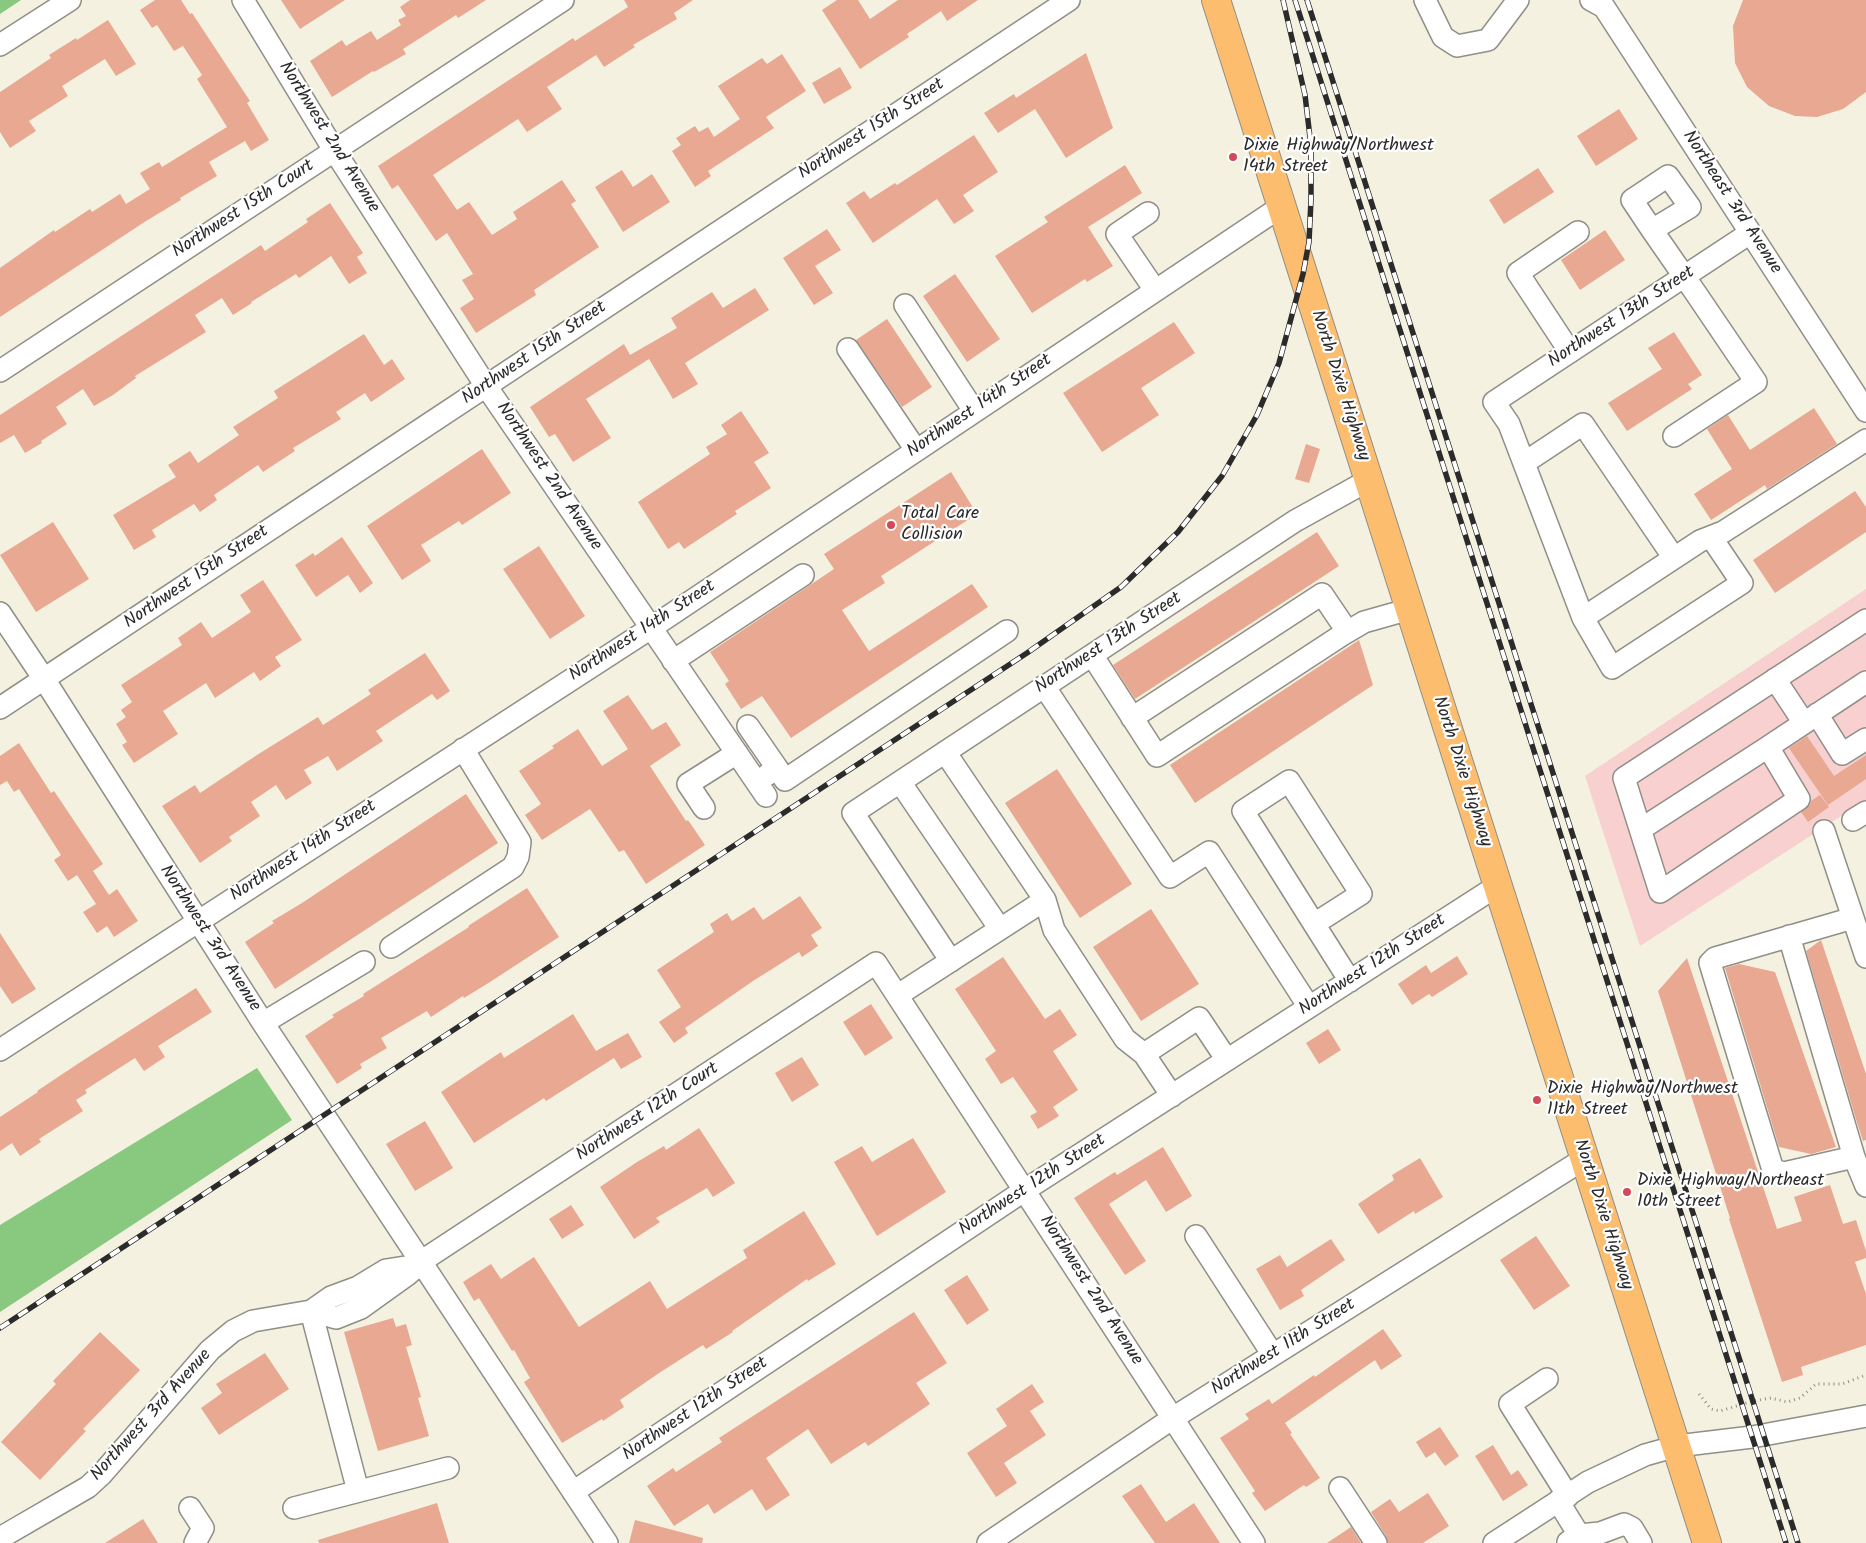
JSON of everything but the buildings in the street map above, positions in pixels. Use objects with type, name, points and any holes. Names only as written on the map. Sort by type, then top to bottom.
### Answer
[{"type":"main road","name":"North Dixie Highway","points":[[1216,0],[1707,1543]]},
{"type":"street","points":[[0,44],[70,0]]},
{"type":"street","name":"Northwest 2nd Avenue","points":[[243,0],[334,150],[486,386],[762,790],[777,768]]},
{"type":"street","name":"Northwest 15th Court","points":[[0,371],[563,0]]},
{"type":"street","name":"Northwest 15th Street","points":[[0,708],[1069,0]]},
{"type":"street","points":[[1425,0],[1443,37],[1457,46],[1488,40],[1518,0]]},
{"type":"street","name":"Northeast 3rd Avenue","points":[[1591,0],[1604,7],[1866,411]]},
{"type":"street","name":"Northwest 14th Street","points":[[0,1050],[650,628],[1282,206]]},
{"type":"street","points":[[1148,213],[1117,234],[1155,290]]},
{"type":"street","points":[[1652,230],[1756,382],[1674,436]]},
{"type":"street","points":[[1570,352],[1518,272],[1578,232]]},
{"type":"street","name":"Northwest 13th Street","points":[[1524,463],[1509,424],[1494,402],[1750,233]]},
{"type":"street","points":[[905,305],[974,411]]},
{"type":"street","points":[[848,349],[916,450]]},
{"type":"street","points":[[1674,558],[1583,424],[1524,463],[1583,618],[1612,668],[1742,583],[1711,537]]},
{"type":"street","points":[[1583,618],[1700,541],[1723,532],[1866,440]]},
{"type":"street","name":"Northwest 13th Street","points":[[950,961],[853,813],[1295,521],[1369,480]]},
{"type":"street","points":[[673,661],[803,575]]},
{"type":"street","points":[[1132,718],[1322,594],[1347,631]]},
{"type":"street","points":[[1092,655],[1157,756],[1347,631],[1364,622],[1410,608]]},
{"type":"street","name":"Northwest 3rd Avenue","points":[[0,613],[263,1023],[606,1543]]},
{"type":"street","points":[[1768,747],[1799,799],[1660,892],[1624,778],[1866,620]]},
{"type":"street","points":[[748,726],[785,780],[1007,631]]},
{"type":"street","points":[[1775,679],[1842,754],[1866,739]]},
{"type":"street","points":[[1641,829],[1866,682]]},
{"type":"street","points":[[1044,686],[1170,876],[1209,852],[1309,1007]]},
{"type":"street","points":[[391,947],[513,868],[518,857],[520,842],[463,749]]},
{"type":"street","points":[[945,752],[1045,900],[1054,930],[1125,1039],[1144,1054],[1172,1096]]},
{"type":"street","points":[[704,808],[688,784],[737,753]]},
{"type":"street","points":[[900,782],[1000,929]]},
{"type":"street","points":[[1314,924],[1361,894],[1289,782],[1243,811],[1314,924],[1350,981]]},
{"type":"street","points":[[1824,831],[1866,957]]},
{"type":"street","name":"Northwest 12th Street","points":[[573,1492],[1026,1190],[1497,886]]},
{"type":"street","points":[[898,995],[1045,900]]},
{"type":"street","points":[[1853,918],[1715,958],[1710,964],[1773,1170],[1784,1173],[1854,1157]]},
{"type":"street","points":[[1788,936],[1854,1157],[1866,1186]]},
{"type":"street","points":[[263,1023],[364,962]]},
{"type":"street","name":"Northwest 2nd Avenue","points":[[876,963],[1026,1190],[1254,1543]]},
{"type":"street","name":"Northwest 12th Court","points":[[421,1264],[431,1254],[876,963]]},
{"type":"street","points":[[1144,1054],[1199,1018],[1227,1060]]},
{"type":"street","name":"Northwest 11th Street","points":[[988,1543],[1172,1418],[1584,1159]]},
{"type":"street","points":[[1196,1236],[1273,1355]]},
{"type":"street","name":"Northwest 3rd Avenue","points":[[0,1538],[88,1487],[101,1475],[210,1350],[233,1331],[253,1321],[311,1311],[336,1318],[361,1308],[421,1264]]},
{"type":"street","points":[[311,1311],[358,1491]]},
{"type":"street","points":[[1547,1379],[1510,1404],[1584,1539],[1624,1524],[1632,1528],[1641,1543]]},
{"type":"street","points":[[1494,1543],[1588,1482],[1641,1457],[1677,1446],[1752,1437],[1866,1416]]},
{"type":"street","points":[[294,1508],[448,1468]]},
{"type":"street","points":[[1340,1488],[1376,1543]]},
{"type":"street","points":[[190,1508],[203,1528],[195,1543]]},
{"type":"path","points":[[1699,1394],[1711,1409],[1720,1411],[1753,1401],[1771,1398],[1788,1402],[1800,1398],[1816,1384],[1842,1384],[1866,1375]]},
{"type":"shaded area","points":[[1866,589],[1866,800],[1640,946],[1585,776]]},
{"type":"green space","points":[[0,0],[21,0],[0,14]]},
{"type":"green space","points":[[257,1068],[292,1120],[0,1312],[0,1225]]},
{"type":"railway","points":[[0,1328],[1027,653],[1121,587],[1178,532],[1222,476],[1257,415],[1279,363],[1303,274],[1309,242],[1311,146],[1305,95],[1283,0]]},
{"type":"railway","points":[[1295,0],[1786,1543]]},
{"type":"railway","points":[[1307,0],[1798,1543]]},
{"type":"place","name":"Dixie Highway/Northwest 14th Street","points":[[1233,157]]},
{"type":"place","name":"Total Care Collision","points":[[891,525]]},
{"type":"place","name":"Dixie Highway/Northwest 11th Street","points":[[1537,1100]]},
{"type":"place","name":"Dixie Highway/Northeast 10th Street","points":[[1627,1192]]}]
